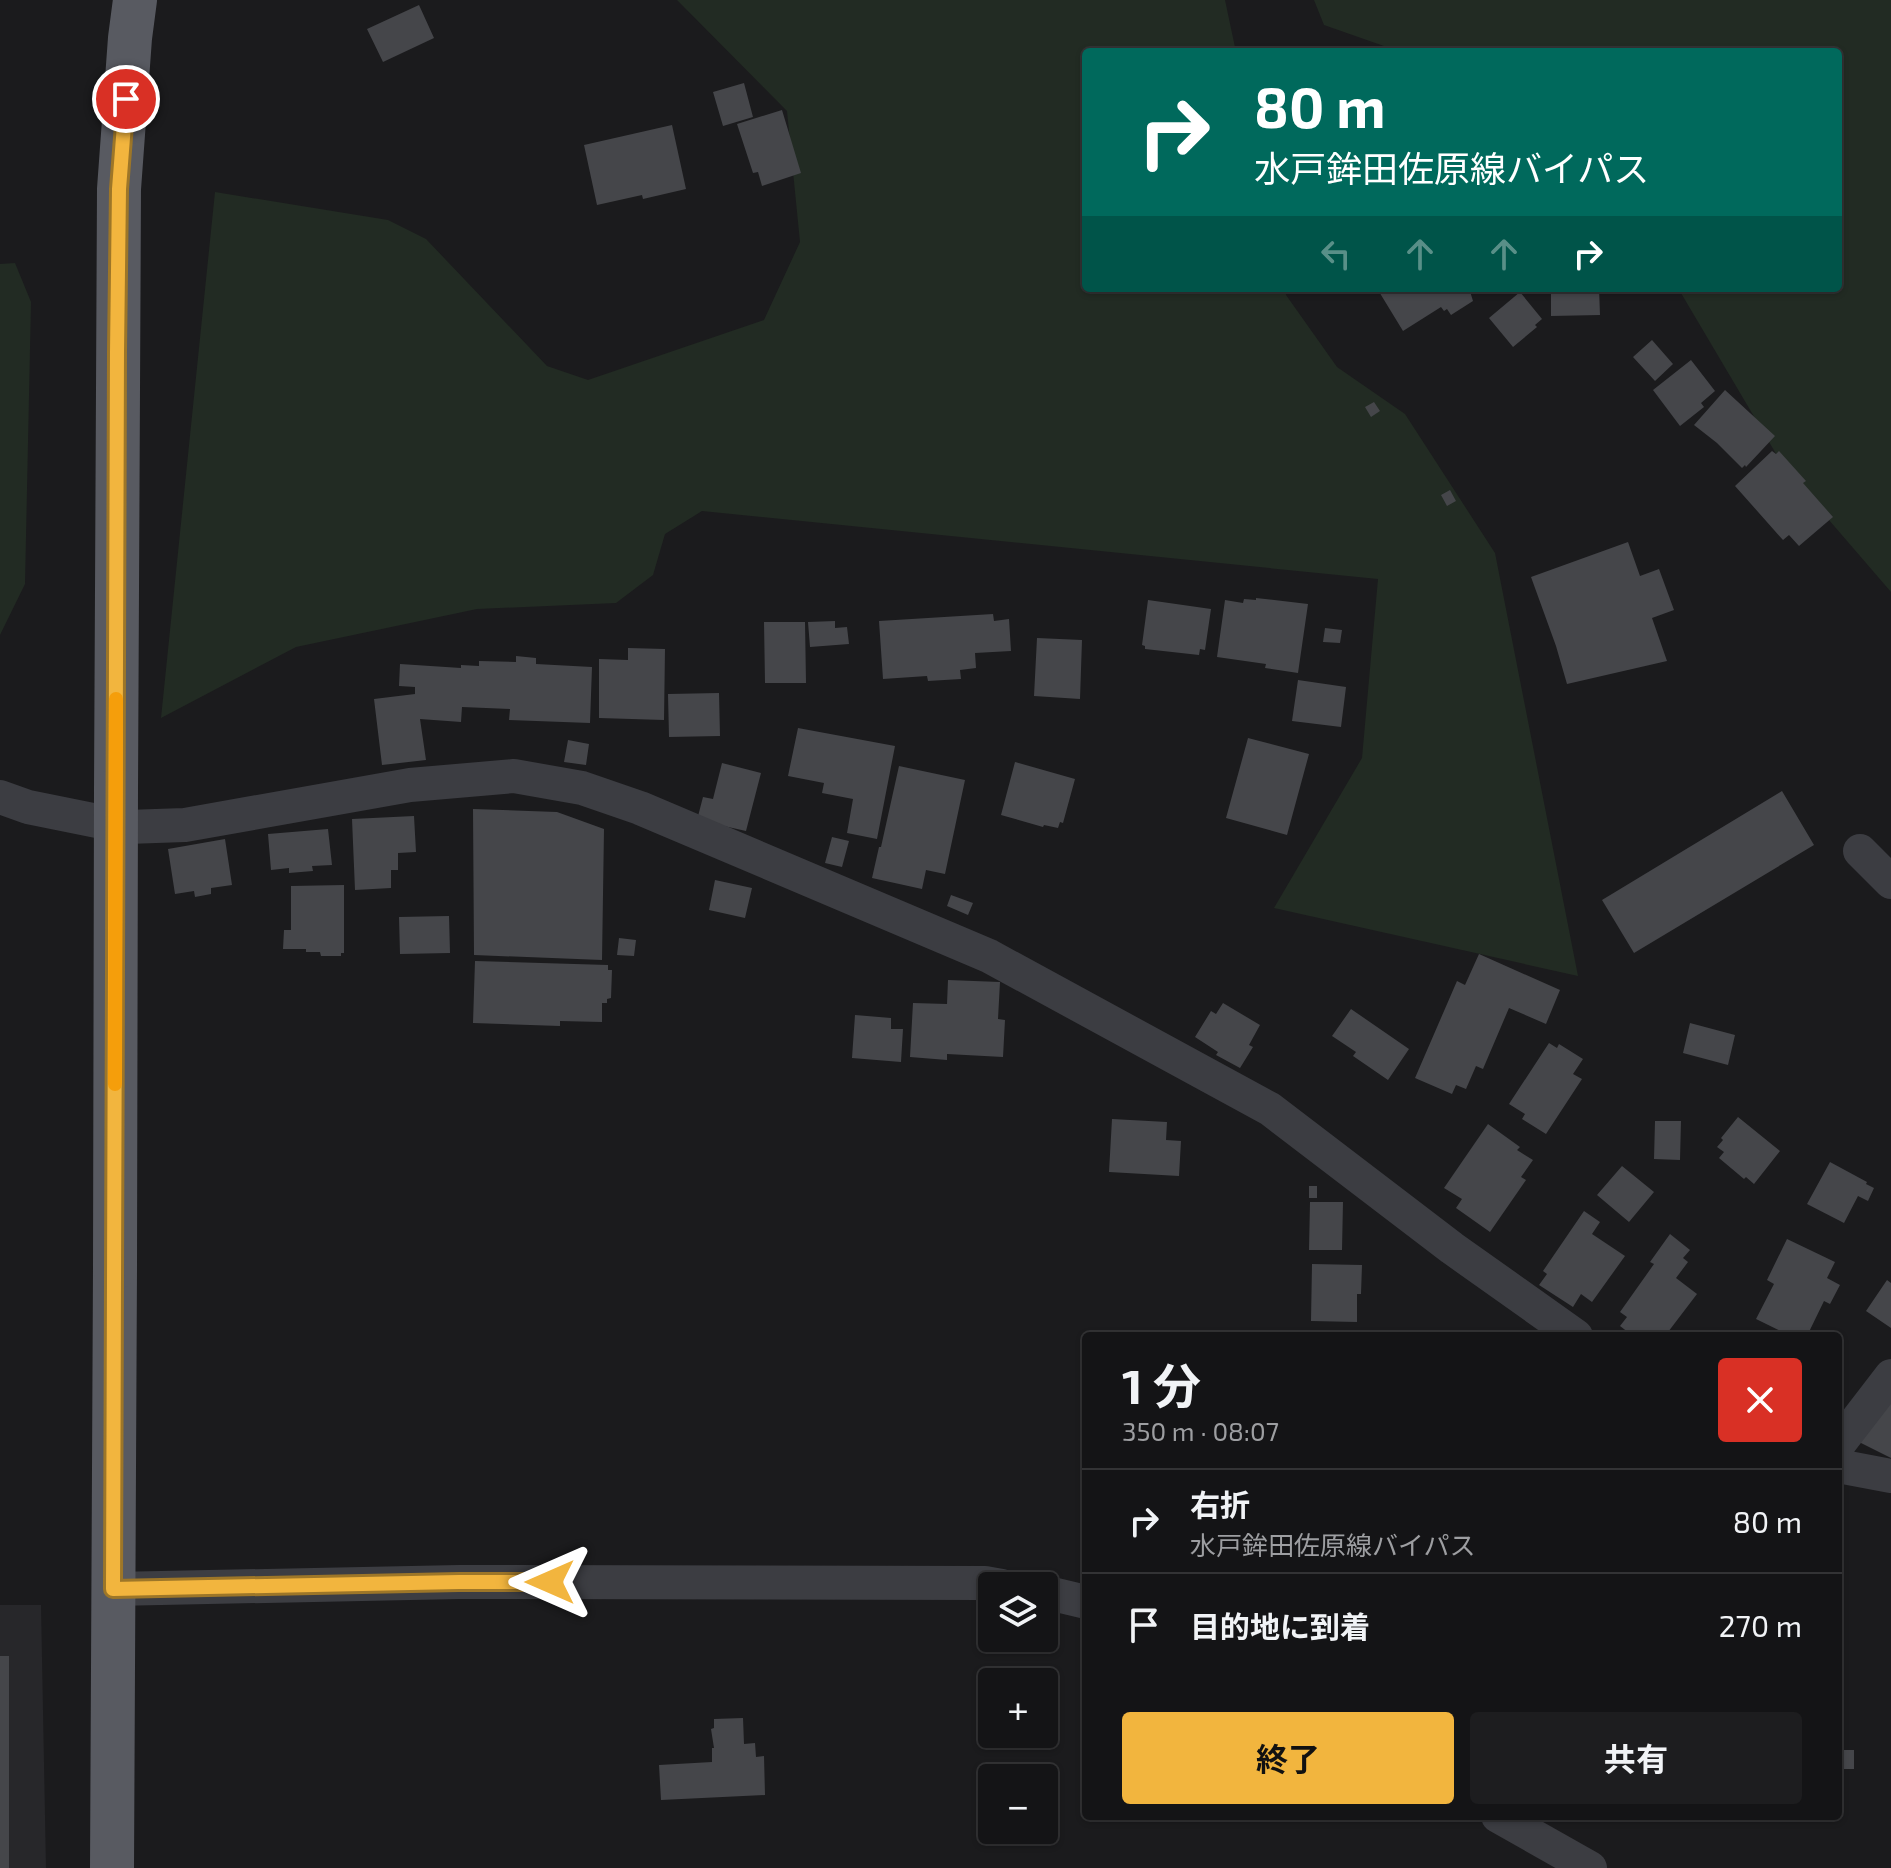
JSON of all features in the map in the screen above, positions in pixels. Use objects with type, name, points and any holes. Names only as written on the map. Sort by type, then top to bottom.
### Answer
[{"type":"main road","points":[[112,1868],[119,189],[135,0]]},
{"type":"street","points":[[0,797],[28,807],[127,827],[185,825],[410,785],[514,776],[582,788],[640,808],[989,956],[1256,1101],[1570,1332]]},
{"type":"street","points":[[1860,851],[1891,882]]},
{"type":"street","points":[[1842,1440],[1891,1376]]},
{"type":"street","points":[[1842,1467],[1891,1476]]},
{"type":"street","points":[[113,1589],[459,1582],[978,1583]]},
{"type":"street","points":[[1058,1595],[1082,1601]]},
{"type":"street","points":[[1505,1820],[1590,1868]]},
{"type":"shaded area","points":[[677,0],[1225,0],[1235,48],[1082,48],[1082,292],[1286,292],[1337,367],[1405,414],[1495,553],[1578,976],[1274,908],[1362,758],[1378,579],[702,511],[665,534],[653,575],[616,603],[477,609],[296,647],[161,718],[215,192],[388,220],[426,239],[547,366],[588,380],[764,320],[800,242],[787,111]]},
{"type":"shaded area","points":[[1314,0],[1891,0],[1891,592],[1785,469],[1680,292],[1842,292],[1842,48],[1390,48],[1324,25]]},
{"type":"shaded area","points":[[15,263],[31,302],[25,584],[0,635],[0,264]]},
{"type":"shaded area","points":[[0,1605],[41,1605],[46,1868],[0,1868]]},
{"type":"building","points":[[419,5],[434,38],[383,62],[367,29]]},
{"type":"building","points":[[744,83],[753,117],[723,126],[713,92]]},
{"type":"building","points":[[782,110],[801,173],[762,186],[758,172],[753,173],[737,124]]},
{"type":"building","points":[[672,125],[686,189],[597,205],[584,145]]},
{"type":"building","points":[[1379,292],[1470,292],[1473,301],[1451,315],[1441,307],[1403,331]]},
{"type":"building","points":[[1520,292],[1542,319],[1513,347],[1489,318]]},
{"type":"building","points":[[1599,292],[1600,315],[1551,316],[1551,293]]},
{"type":"building","points":[[1652,340],[1673,364],[1655,381],[1633,357]]},
{"type":"building","points":[[1691,360],[1715,391],[1701,403],[1704,407],[1680,426],[1653,390]]},
{"type":"building","points":[[1725,390],[1775,436],[1742,468],[1694,425]]},
{"type":"building","points":[[1374,402],[1380,411],[1371,417],[1365,407]]},
{"type":"building","points":[[1772,451],[1776,454],[1779,451],[1833,517],[1799,546],[1789,535],[1783,540],[1735,486]]},
{"type":"building","points":[[1450,490],[1456,501],[1447,506],[1441,495]]},
{"type":"building","points":[[1628,542],[1640,576],[1659,569],[1674,610],[1652,618],[1667,661],[1567,684],[1531,577]]},
{"type":"building","points":[[1244,599],[1308,604],[1298,673],[1265,668],[1266,664],[1217,657],[1225,600],[1243,603]]},
{"type":"building","points":[[1148,600],[1211,609],[1205,650],[1200,649],[1199,655],[1145,649],[1142,645]]},
{"type":"building","points":[[993,614],[994,621],[1009,619],[1011,651],[975,653],[976,668],[960,670],[961,679],[928,681],[927,676],[883,679],[879,621]]},
{"type":"building","points":[[835,621],[835,628],[847,627],[849,644],[810,647],[808,622]]},
{"type":"building","points":[[764,622],[805,622],[806,683],[765,683]]},
{"type":"building","points":[[1325,628],[1342,630],[1340,643],[1323,642]]},
{"type":"building","points":[[1037,638],[1082,640],[1080,699],[1034,696]]},
{"type":"building","points":[[628,648],[665,649],[664,720],[599,718],[599,659],[628,660]]},
{"type":"building","points":[[516,656],[536,658],[536,664],[592,667],[590,723],[509,720],[510,709],[462,707],[461,722],[420,719],[426,760],[382,765],[374,699],[415,694],[415,687],[399,686],[400,664],[461,668],[461,665],[479,666],[479,661],[516,662]]},
{"type":"building","points":[[1298,680],[1346,687],[1341,727],[1292,721]]},
{"type":"building","points":[[719,693],[720,736],[669,737],[668,694]]},
{"type":"building","points":[[798,728],[895,746],[877,839],[847,833],[853,799],[822,793],[824,783],[788,776]]},
{"type":"building","points":[[1248,738],[1309,754],[1287,835],[1226,818]]},
{"type":"building","points":[[568,740],[589,744],[586,765],[564,762]]},
{"type":"building","points":[[1015,762],[1075,779],[1063,823],[1060,822],[1058,828],[1001,815]]},
{"type":"building","points":[[722,763],[761,773],[746,831],[697,820],[703,797],[713,799]]},
{"type":"building","points":[[899,766],[965,780],[945,874],[926,870],[922,889],[872,878]]},
{"type":"building","points":[[1782,791],[1814,845],[1634,953],[1602,900]]},
{"type":"building","points":[[473,809],[557,812],[604,829],[602,960],[474,955]]},
{"type":"building","points":[[414,816],[416,852],[398,853],[398,870],[391,870],[391,888],[355,890],[352,819]]},
{"type":"building","points":[[328,829],[332,865],[312,866],[313,871],[289,873],[289,868],[271,870],[268,834]]},
{"type":"building","points":[[832,837],[849,841],[842,867],[825,863]]},
{"type":"building","points":[[225,839],[232,885],[211,888],[211,894],[195,897],[194,891],[175,894],[168,849]]},
{"type":"building","points":[[715,880],[752,888],[745,918],[709,910]]},
{"type":"building","points":[[344,885],[344,953],[341,956],[321,956],[320,952],[306,952],[306,949],[283,949],[284,930],[291,930],[291,886]]},
{"type":"building","points":[[951,895],[973,903],[968,915],[947,906]]},
{"type":"building","points":[[449,916],[450,953],[400,954],[399,917]]},
{"type":"building","points":[[619,938],[636,940],[634,956],[617,955]]},
{"type":"building","points":[[1479,954],[1560,990],[1546,1024],[1509,1008],[1483,1069],[1476,1066],[1466,1089],[1456,1085],[1452,1094],[1415,1078],[1457,981],[1465,985]]},
{"type":"building","points":[[475,961],[608,965],[608,970],[612,970],[611,998],[607,999],[607,1003],[602,1003],[602,1022],[560,1021],[560,1026],[473,1023]]},
{"type":"building","points":[[948,980],[1000,982],[998,1019],[1005,1020],[1003,1057],[947,1054],[947,1060],[910,1057],[913,1003],[947,1004]]},
{"type":"building","points":[[1223,1003],[1260,1025],[1249,1045],[1253,1047],[1240,1068],[1216,1055],[1218,1052],[1195,1037],[1211,1011],[1216,1014]]},
{"type":"building","points":[[1351,1009],[1409,1049],[1388,1080],[1353,1056],[1356,1052],[1332,1036]]},
{"type":"building","points":[[855,1015],[891,1018],[891,1029],[903,1029],[901,1062],[852,1058]]},
{"type":"building","points":[[1690,1023],[1735,1035],[1728,1065],[1683,1053]]},
{"type":"building","points":[[1549,1043],[1557,1048],[1559,1044],[1583,1059],[1573,1074],[1582,1079],[1546,1134],[1522,1119],[1525,1114],[1509,1104]]},
{"type":"building","points":[[1738,1117],[1780,1151],[1754,1184],[1719,1158],[1724,1152],[1717,1147],[1723,1140],[1721,1138]]},
{"type":"building","points":[[1112,1119],[1167,1122],[1166,1140],[1181,1141],[1179,1176],[1109,1172]]},
{"type":"building","points":[[1655,1121],[1681,1121],[1680,1160],[1654,1159]]},
{"type":"building","points":[[1488,1124],[1533,1160],[1521,1177],[1526,1180],[1490,1232],[1456,1208],[1462,1199],[1444,1188]]},
{"type":"building","points":[[1830,1162],[1874,1188],[1868,1201],[1858,1196],[1844,1223],[1807,1204]]},
{"type":"building","points":[[1622,1166],[1654,1192],[1629,1222],[1597,1195]]},
{"type":"building","points":[[1309,1186],[1317,1186],[1317,1198],[1309,1198]]},
{"type":"building","points":[[1310,1202],[1343,1202],[1342,1250],[1309,1250]]},
{"type":"building","points":[[1584,1211],[1600,1222],[1592,1234],[1625,1256],[1592,1302],[1581,1294],[1573,1307],[1539,1285],[1547,1274],[1543,1271]]},
{"type":"building","points":[[1670,1234],[1690,1250],[1683,1258],[1688,1262],[1676,1278],[1697,1294],[1668,1332],[1628,1332],[1620,1326],[1627,1317],[1620,1312],[1654,1264],[1650,1262]]},
{"type":"building","points":[[1787,1239],[1835,1262],[1827,1278],[1840,1285],[1830,1304],[1824,1301],[1809,1332],[1783,1332],[1756,1319],[1774,1284],[1767,1280]]},
{"type":"building","points":[[1312,1264],[1362,1265],[1361,1294],[1357,1294],[1357,1322],[1311,1321]]},
{"type":"building","points":[[1887,1280],[1891,1283],[1891,1328],[1866,1311]]},
{"type":"building","points":[[1891,1386],[1891,1458],[1859,1442]]},
{"type":"building","points":[[0,1656],[9,1656],[9,1868],[0,1868]]},
{"type":"building","points":[[743,1718],[744,1744],[755,1743],[756,1757],[764,1756],[765,1795],[661,1800],[659,1765],[712,1762],[714,1748],[711,1729],[714,1728],[714,1719]]},
{"type":"building","points":[[1842,1750],[1854,1750],[1854,1769],[1842,1769]]},
{"type":"slow traffic","points":[[115,1084],[116,699]]},
{"type":"route","points":[[126,99],[119,189],[117,352],[113,1589],[550,1582]]}]
